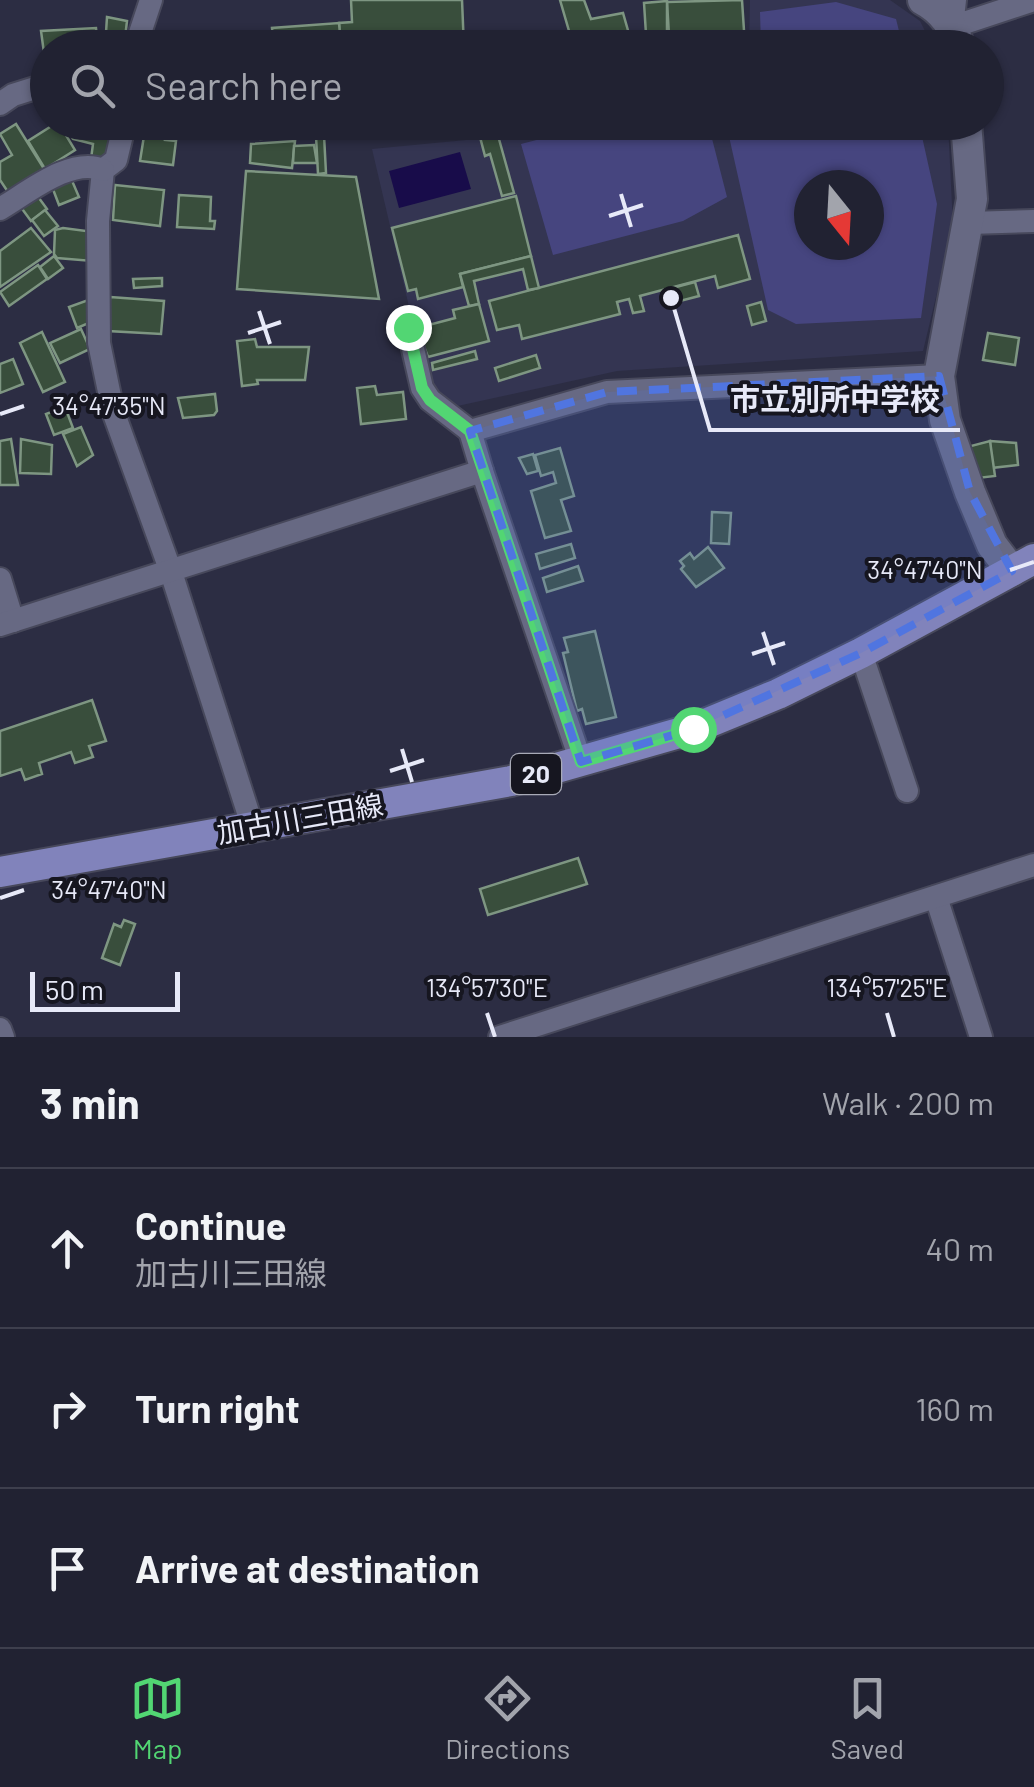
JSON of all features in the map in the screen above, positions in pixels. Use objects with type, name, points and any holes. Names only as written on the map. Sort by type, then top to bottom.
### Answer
[{"type":"main road","name":"加古川三田線","points":[[0,872],[511,781],[693,729],[861,654],[1023,565]]},
{"type":"street","points":[[140,30],[151,0]]},
{"type":"street","points":[[923,0],[956,25],[1034,0]]},
{"type":"street","points":[[0,104],[13,94],[30,89]]},
{"type":"street","points":[[121,140],[116,160],[102,170],[98,220],[99,344],[113,411],[171,572],[254,828]]},
{"type":"street","points":[[967,140],[972,198],[938,376],[945,420],[992,544],[1023,565]]},
{"type":"street","points":[[0,210],[66,172],[93,166],[102,170]]},
{"type":"street","points":[[969,222],[1034,221]]},
{"type":"street","points":[[408,327],[422,388],[430,400],[470,431],[581,762]]},
{"type":"street","points":[[470,431],[607,392],[938,376]]},
{"type":"street","points":[[0,579],[6,623],[482,471]]},
{"type":"street","points":[[861,654],[907,792]]},
{"type":"street","points":[[500,1037],[1034,866]]},
{"type":"street","points":[[936,897],[981,1037]]},
{"type":"street","points":[[0,1028],[2,1037]]},
{"type":"highlighted area","points":[[939,376],[970,492],[1012,571],[861,653],[693,729],[581,762],[470,431],[607,392]]},
{"type":"shaded area","points":[[750,0],[890,0],[920,21],[924,30],[749,30]]},
{"type":"shaded area","points":[[836,2],[896,19],[899,30],[761,30],[760,12]]},
{"type":"shaded area","points":[[466,140],[949,140],[953,226],[923,351],[617,371],[453,407],[426,379],[372,149]]},
{"type":"shaded area","points":[[536,140],[712,140],[727,197],[683,221],[553,255],[521,144]]},
{"type":"shaded area","points":[[730,140],[923,140],[937,204],[921,318],[796,324],[768,310]]},
{"type":"shaded area","points":[[460,152],[471,189],[399,208],[389,171]]},
{"type":"building","points":[[351,0],[462,0],[463,30],[340,30],[339,23],[352,22]]},
{"type":"building","points":[[560,0],[584,0],[591,19],[623,13],[628,30],[569,30]]},
{"type":"building","points":[[742,0],[744,30],[669,30],[667,2]]},
{"type":"building","points":[[667,1],[667,30],[646,30],[644,3]]},
{"type":"building","points":[[107,17],[127,21],[126,30],[106,30]]},
{"type":"building","points":[[339,23],[340,30],[272,30]]},
{"type":"building","points":[[16,124],[46,172],[10,195],[0,180],[0,162],[12,155],[0,134]]},
{"type":"building","points":[[69,140],[75,150],[45,169],[28,141]]},
{"type":"building","points":[[77,140],[112,140],[105,160],[91,159],[93,144]]},
{"type":"building","points":[[143,140],[176,141],[173,165],[140,161]]},
{"type":"building","points":[[316,140],[324,140],[326,173],[318,174]]},
{"type":"building","points":[[481,140],[499,140],[514,193],[502,196],[490,154],[485,156]]},
{"type":"building","points":[[295,141],[292,168],[250,163],[251,144]]},
{"type":"building","points":[[314,145],[317,163],[293,163],[294,146]]},
{"type":"building","points":[[246,171],[356,177],[379,299],[237,289]]},
{"type":"building","points":[[70,176],[79,197],[59,205],[51,184]]},
{"type":"building","points":[[115,185],[164,190],[160,226],[113,220]]},
{"type":"building","points":[[36,194],[47,209],[31,221],[20,206]]},
{"type":"building","points":[[179,195],[211,197],[210,221],[215,221],[214,229],[177,227]]},
{"type":"building","points":[[516,196],[531,256],[460,274],[463,287],[418,299],[416,289],[408,291],[392,228]]},
{"type":"building","points":[[45,210],[58,226],[44,236],[32,220]]},
{"type":"building","points":[[31,228],[51,252],[0,287],[0,251]]},
{"type":"building","points":[[55,230],[94,232],[92,261],[57,258]]},
{"type":"building","points":[[738,235],[750,279],[718,288],[715,276],[640,296],[644,311],[633,313],[629,299],[617,302],[620,314],[522,339],[519,325],[497,330],[489,301]]},
{"type":"building","points":[[54,256],[63,268],[48,279],[40,267]]},
{"type":"building","points":[[531,256],[539,288],[528,290],[523,269],[474,281],[479,304],[469,306],[460,274]]},
{"type":"building","points":[[38,265],[47,279],[9,306],[0,292]]},
{"type":"building","points":[[162,278],[162,286],[134,288],[133,279]]},
{"type":"building","points":[[695,282],[699,296],[680,301],[676,287]]},
{"type":"building","points":[[110,297],[164,301],[161,334],[108,331]]},
{"type":"building","points":[[91,299],[89,323],[77,328],[69,307]]},
{"type":"building","points":[[761,302],[766,321],[752,325],[747,306]]},
{"type":"building","points":[[479,304],[489,341],[428,357],[417,328],[455,318],[453,310]]},
{"type":"building","points":[[81,329],[90,349],[60,363],[50,343]]},
{"type":"building","points":[[42,332],[65,382],[43,392],[20,343]]},
{"type":"building","points":[[988,333],[1019,338],[1015,365],[983,360]]},
{"type":"building","points":[[255,339],[257,347],[309,347],[305,380],[257,380],[258,384],[242,386],[237,341]]},
{"type":"building","points":[[475,351],[477,359],[433,370],[432,363]]},
{"type":"building","points":[[536,355],[540,368],[499,381],[495,368]]},
{"type":"building","points":[[13,359],[23,384],[0,393],[0,364]]},
{"type":"building","points":[[375,386],[377,395],[403,392],[406,419],[361,424],[357,388]]},
{"type":"building","points":[[215,394],[214,415],[183,418],[178,398]]},
{"type":"building","points":[[65,407],[73,428],[54,435],[46,414]]},
{"type":"building","points":[[81,427],[93,455],[77,466],[63,434]]},
{"type":"building","points":[[11,439],[18,485],[0,485],[0,441]]},
{"type":"building","points":[[21,439],[52,445],[51,474],[20,473]]},
{"type":"building","points":[[990,441],[1016,443],[1018,465],[991,468]]},
{"type":"building","points":[[990,441],[995,476],[978,478],[967,447]]},
{"type":"building","points":[[560,448],[574,496],[561,500],[571,531],[545,538],[531,491],[556,483],[553,472],[541,476],[535,455]]},
{"type":"building","points":[[533,454],[538,471],[527,474],[519,458]]},
{"type":"building","points":[[712,512],[731,513],[729,544],[711,543]]},
{"type":"building","points":[[571,544],[575,558],[540,569],[536,554]]},
{"type":"building","points":[[708,547],[724,568],[696,587],[681,569],[684,566],[680,561],[690,553],[694,559]]},
{"type":"building","points":[[578,566],[583,581],[547,592],[543,578]]},
{"type":"building","points":[[595,631],[616,717],[586,724],[582,709],[577,711],[563,653],[568,652],[564,638]]},
{"type":"building","points":[[92,700],[106,741],[89,746],[93,757],[75,763],[71,752],[39,763],[42,774],[25,780],[21,769],[0,776],[0,731]]},
{"type":"building","points":[[578,858],[587,884],[488,915],[480,889]]},
{"type":"building","points":[[124,920],[135,924],[120,965],[102,958],[114,924],[121,927]]},
{"type":"place","name":"市立別所中学校","points":[[671,298]]},
{"type":"route","points":[[408,327],[422,388],[430,400],[470,431],[581,762],[693,729]]}]
